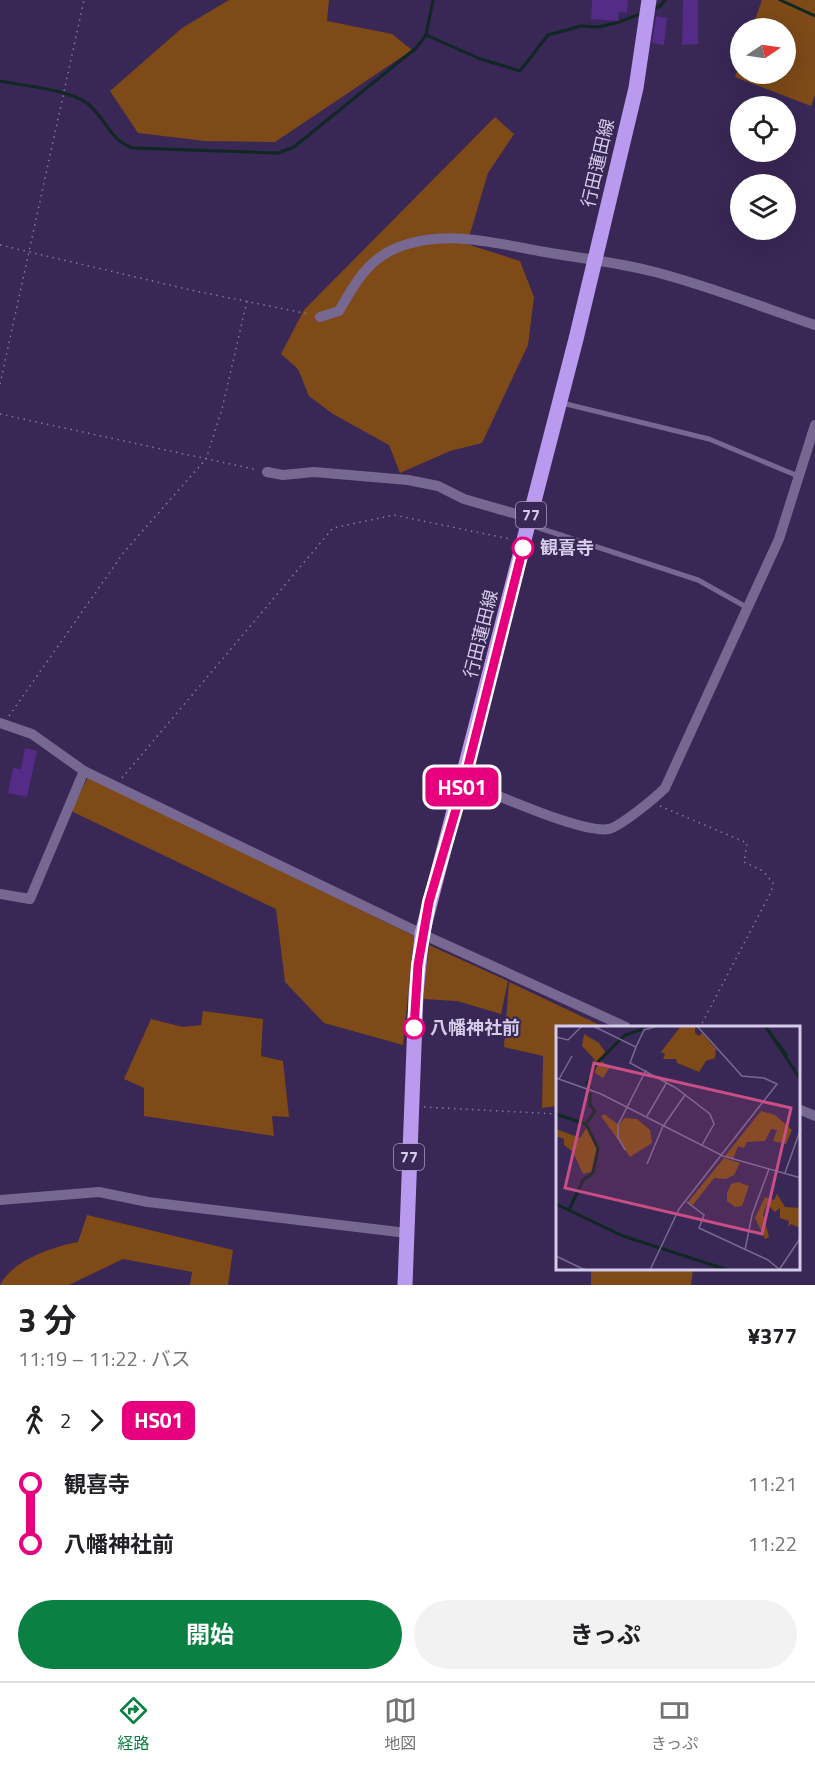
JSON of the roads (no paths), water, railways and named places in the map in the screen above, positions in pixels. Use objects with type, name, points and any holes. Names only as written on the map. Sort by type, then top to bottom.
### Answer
[{"type":"main road","name":"行田蓮田線","points":[[405,1285],[416,994],[422,934],[464,782],[595,259],[636,88],[649,0]]},
{"type":"street","points":[[320,317],[339,311],[359,278],[373,263],[391,251],[414,242],[437,238],[464,238],[595,259],[657,272],[815,325]]},
{"type":"street","points":[[464,782],[584,827],[609,829],[651,802],[665,788],[779,539],[815,425]]},
{"type":"street","points":[[267,472],[283,475],[314,472],[408,480],[438,486],[464,499],[530,521]]},
{"type":"street","points":[[2,723],[32,734],[84,771],[422,934],[624,1026]]},
{"type":"street","points":[[0,894],[30,898],[84,771]]},
{"type":"street","points":[[800,1110],[815,1116]]},
{"type":"street","points":[[0,1200],[99,1192],[148,1202],[407,1233]]},
{"type":"lane","points":[[560,402],[709,439],[798,476]]},
{"type":"lane","points":[[530,521],[698,580],[748,608]]},
{"type":"waterway","points":[[0,81],[57,91],[79,98],[93,109],[118,140],[133,148],[278,153],[294,147],[416,48],[426,35],[433,0]]},
{"type":"waterway","points":[[652,9],[660,6],[665,0]]},
{"type":"waterway","points":[[780,0],[815,16]]},
{"type":"waterway","points":[[426,35],[478,58],[520,71],[548,35],[581,26],[599,27],[643,13]]},
{"type":"place","name":"観喜寺","points":[[523,548]]},
{"type":"place","name":"八幡神社前","points":[[414,1028]]}]
